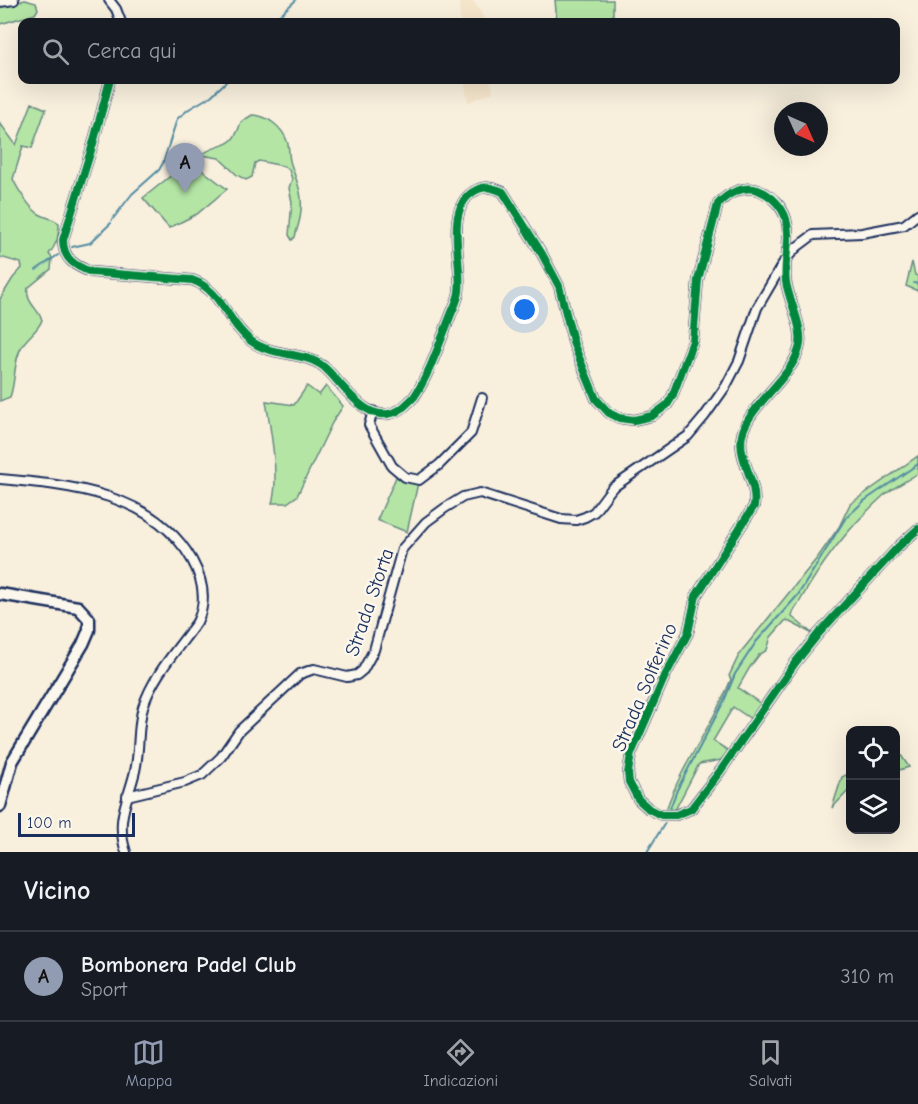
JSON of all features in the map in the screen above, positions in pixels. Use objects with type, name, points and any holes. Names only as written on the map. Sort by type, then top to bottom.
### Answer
[{"type":"main road","points":[[0,594],[74,604],[86,614],[89,630],[83,644],[12,762],[0,806]]},
{"type":"street","points":[[0,2],[14,0]]},
{"type":"street","points":[[109,0],[119,18]]},
{"type":"street","points":[[109,84],[63,240],[66,256],[80,268],[91,272],[192,280],[200,283],[217,297],[240,331],[252,342],[269,351],[316,362],[325,368],[351,399],[373,411],[369,425],[392,466],[405,477],[419,480],[439,465],[471,433],[482,398]]},
{"type":"street","name":"Strada Solferino","points":[[373,411],[384,414],[400,410],[420,386],[459,294],[456,231],[460,208],[469,194],[478,188],[494,188],[503,192],[514,208],[559,286],[573,345],[596,399],[609,413],[628,420],[645,419],[652,416],[662,410],[672,397],[693,341],[698,280],[718,204],[726,195],[741,189],[755,189],[769,195],[780,206],[786,220],[786,280],[790,303],[800,328],[801,342],[799,351],[779,383],[744,427],[742,455],[754,490],[754,506],[696,596],[688,633],[665,676],[631,754],[629,782],[638,799],[648,809],[661,814],[676,815],[690,809],[721,770],[795,663],[819,633],[898,547],[918,529]]},
{"type":"street","points":[[785,260],[813,235],[862,233],[904,225],[918,214]]},
{"type":"street","name":"Strada Storta","points":[[127,796],[185,782],[202,775],[221,757],[239,731],[300,674],[314,669],[347,677],[357,675],[363,670],[374,650],[402,549],[426,522],[463,497],[480,493],[561,519],[576,520],[585,518],[594,512],[612,488],[687,436],[704,417],[726,386],[739,361],[757,308],[785,260]]},
{"type":"street","points":[[0,480],[73,489],[132,505],[159,521],[174,535],[186,550],[199,576],[203,593],[198,622],[156,680],[142,714],[135,770],[122,820],[126,852]]},
{"type":"shaded area","points":[[459,0],[473,0],[484,18],[460,18]]},
{"type":"shaded area","points":[[465,84],[492,84],[493,92],[468,102]]},
{"type":"green space","points":[[25,0],[36,3],[38,9],[35,14],[0,24],[0,6]]},
{"type":"green space","points":[[555,0],[613,0],[613,18],[557,18]]},
{"type":"green space","points":[[32,103],[46,109],[32,148],[23,146],[13,179],[37,213],[59,223],[59,232],[56,243],[49,254],[52,258],[51,269],[28,288],[28,297],[42,320],[19,352],[10,397],[0,401],[0,299],[22,268],[21,263],[0,257],[0,123],[16,145]]},
{"type":"green space","points":[[252,115],[263,117],[273,123],[282,131],[288,144],[290,161],[301,198],[300,220],[292,240],[289,235],[292,202],[289,188],[292,179],[289,170],[283,166],[259,161],[255,163],[252,177],[246,180],[237,175],[219,158],[201,155],[229,142],[234,138],[241,122]]},
{"type":"green space","points":[[193,163],[227,189],[197,214],[169,228],[143,198],[183,166]]},
{"type":"green space","points":[[912,262],[915,275],[918,276],[918,291],[906,286]]},
{"type":"green space","points":[[307,386],[319,395],[326,386],[343,406],[332,423],[297,496],[287,503],[272,503],[275,467],[266,401],[294,405]]},
{"type":"green space","points":[[918,456],[918,473],[883,496],[848,532],[818,572],[793,612],[792,617],[813,634],[786,620],[771,637],[767,650],[759,655],[738,688],[761,704],[751,719],[733,707],[713,741],[729,751],[721,760],[699,764],[676,808],[666,810],[681,776],[724,696],[731,679],[729,676],[740,653],[818,557],[839,527],[850,504]]},
{"type":"green space","points":[[397,475],[418,483],[407,532],[377,520]]},
{"type":"green space","points":[[900,754],[909,767],[900,770]]},
{"type":"green space","points":[[846,775],[846,793],[832,808],[842,777]]},
{"type":"waterway","points":[[276,18],[296,0]]},
{"type":"waterway","points":[[112,220],[132,194],[159,170],[177,119],[211,96],[224,84]]},
{"type":"waterway","points":[[72,247],[90,243],[111,223]]},
{"type":"waterway","points":[[36,270],[58,255]]},
{"type":"waterway","points":[[914,283],[918,284]]},
{"type":"waterway","points":[[669,811],[677,790],[724,701],[735,674],[756,642],[798,595],[845,519],[864,501],[918,464]]},
{"type":"waterway","points":[[647,852],[665,823]]},
{"type":"cycle path","points":[[109,84],[63,240],[65,252],[71,261],[91,272],[192,280],[202,285],[218,299],[243,334],[251,341],[268,350],[316,362],[324,367],[357,402],[378,414],[389,414],[401,409],[414,397],[429,369],[458,295],[460,280],[457,224],[459,211],[464,200],[480,188],[503,192],[542,254],[559,286],[574,345],[596,399],[609,413],[619,418],[634,420],[652,416],[667,405],[672,397],[693,341],[698,280],[718,204],[731,193],[742,189],[753,189],[763,192],[779,205],[788,227],[786,282],[800,333],[799,349],[787,371],[746,424],[741,444],[753,488],[754,506],[696,596],[688,633],[665,676],[631,754],[629,782],[638,799],[649,809],[661,815],[676,815],[691,809],[819,633],[898,547],[918,529]]},
{"type":"place","name":"Bombonera Padel Club","points":[[185,193]]}]
